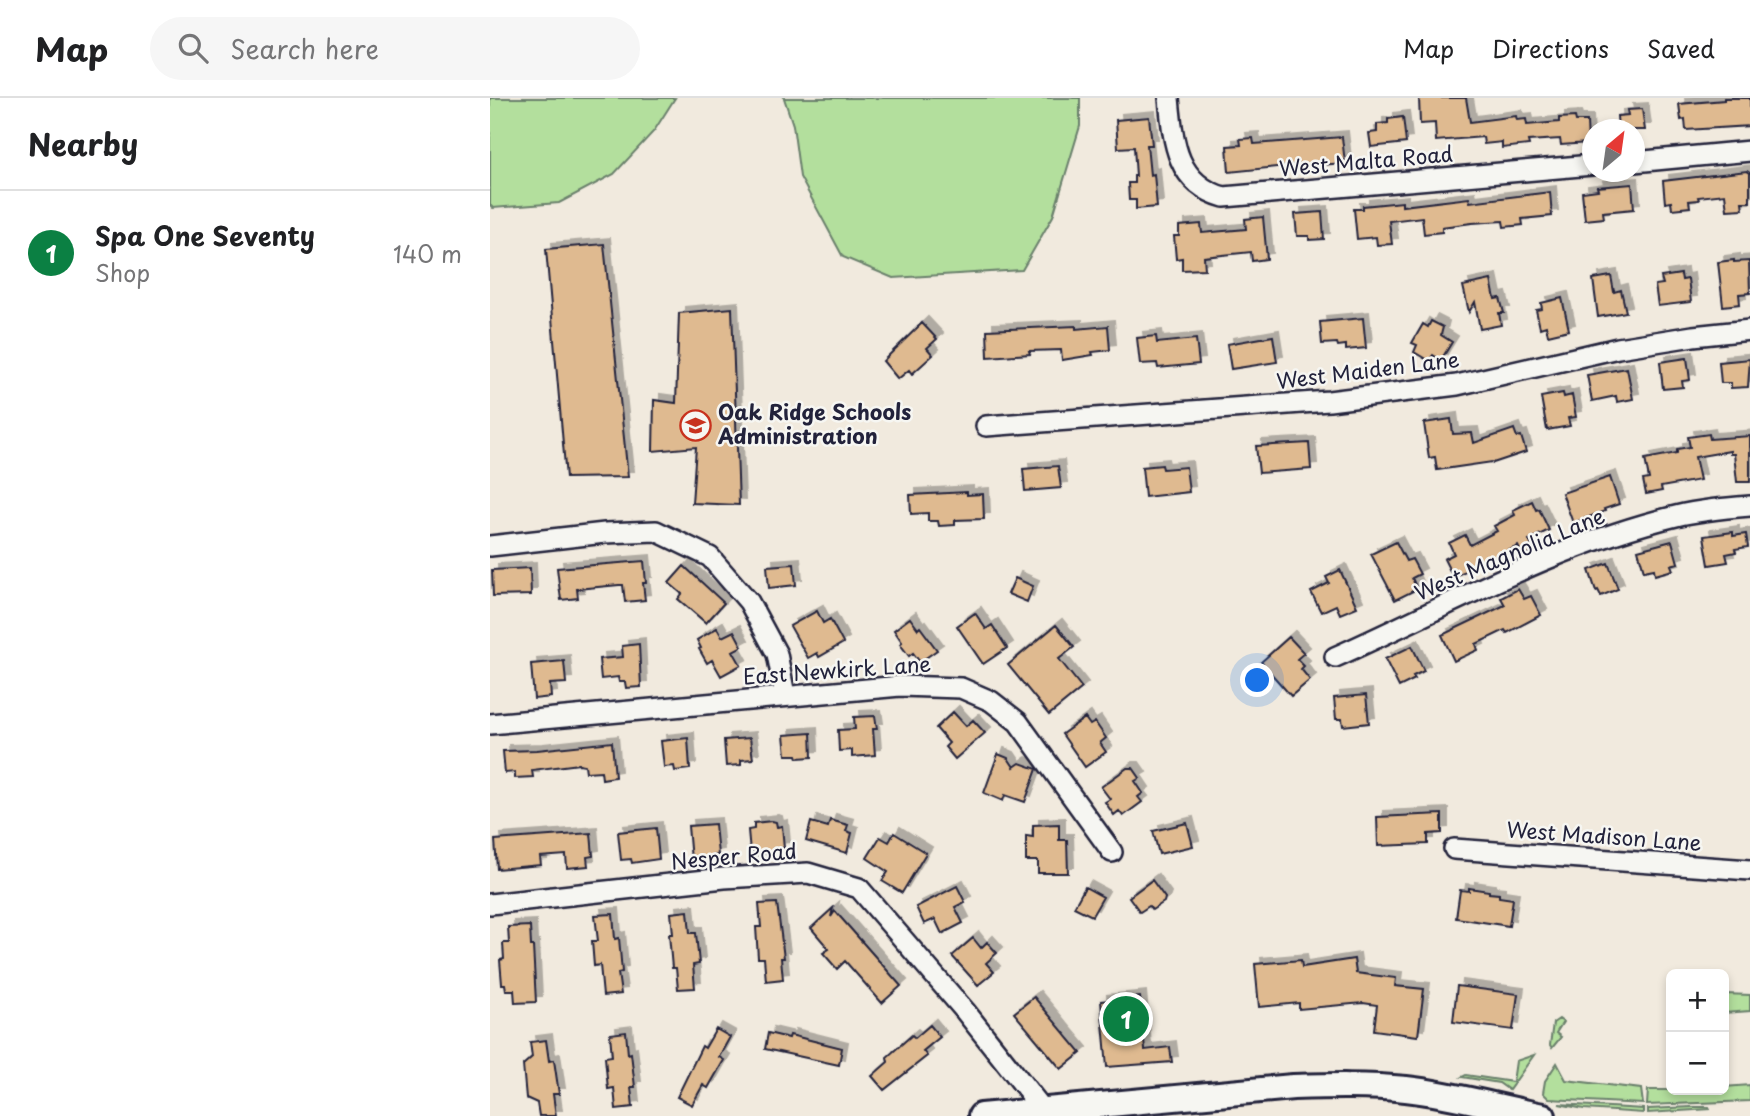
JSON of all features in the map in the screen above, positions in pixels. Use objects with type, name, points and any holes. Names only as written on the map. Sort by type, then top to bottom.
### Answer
[{"type":"street","name":"West Malta Road","points":[[1170,98],[1174,140],[1182,163],[1193,182],[1213,194],[1230,198],[1582,166]]},
{"type":"street","points":[[1645,161],[1750,151]]},
{"type":"street","name":"West Maiden Lane","points":[[986,426],[1320,402],[1443,387],[1618,348],[1750,330]]},
{"type":"street","name":"West Magnolia Lane","points":[[1335,657],[1491,584],[1611,535],[1677,516],[1750,506]]},
{"type":"street","points":[[490,546],[605,533],[656,531],[710,557],[749,601],[777,654],[785,695]]},
{"type":"street","name":"East Newkirk Lane","points":[[490,724],[900,686],[961,688],[991,701],[1018,722],[1112,852]]},
{"type":"street","name":"West Madison Lane","points":[[1454,849],[1750,870]]},
{"type":"street","name":"Nesper Road","points":[[490,904],[724,878],[808,873],[859,888],[948,990],[1044,1111]]},
{"type":"street","points":[[981,1116],[1044,1111],[1185,1107],[1340,1085],[1449,1095],[1543,1116]]},
{"type":"green space","points":[[490,98],[675,98],[654,131],[614,174],[559,203],[493,208],[490,205]]},
{"type":"green space","points":[[784,98],[1080,98],[1080,126],[1053,216],[1022,270],[893,278],[843,257],[800,177],[793,125]]},
{"type":"green space","points":[[1729,994],[1750,995],[1750,1011],[1729,1013]]},
{"type":"green space","points":[[1559,1019],[1563,1022],[1556,1033],[1561,1037],[1552,1048],[1550,1045],[1553,1023]]},
{"type":"green space","points":[[1534,1055],[1509,1090],[1499,1083],[1462,1077],[1466,1075],[1513,1082],[1516,1061]]},
{"type":"green space","points":[[1557,1063],[1566,1080],[1641,1089],[1643,1104],[1549,1099],[1543,1093],[1545,1081]]},
{"type":"green space","points":[[1750,1085],[1750,1101],[1647,1105],[1648,1090],[1666,1090],[1666,1095],[1729,1095],[1729,1087]]},
{"type":"green space","points":[[1559,1104],[1643,1109],[1643,1113],[1584,1109]]},
{"type":"green space","points":[[1648,1109],[1710,1109],[1648,1113]]},
{"type":"building","points":[[1419,98],[1466,98],[1470,122],[1516,116],[1517,120],[1526,119],[1527,125],[1559,122],[1559,118],[1575,117],[1576,121],[1582,121],[1582,143],[1561,145],[1560,139],[1528,141],[1529,145],[1502,148],[1502,142],[1484,144],[1483,137],[1436,141],[1435,123],[1420,124]]},
{"type":"building","points":[[1724,98],[1750,98],[1750,126],[1686,130],[1685,119],[1681,120],[1679,104]]},
{"type":"building","points":[[1642,109],[1643,119],[1617,119],[1617,116],[1628,115],[1627,110]]},
{"type":"building","points":[[1149,117],[1152,145],[1147,145],[1150,175],[1154,174],[1157,207],[1136,209],[1136,200],[1129,200],[1128,183],[1134,183],[1136,176],[1134,147],[1118,148],[1116,120]]},
{"type":"building","points":[[1403,117],[1406,143],[1371,147],[1369,133],[1377,132],[1377,124]]},
{"type":"building","points":[[1342,137],[1345,163],[1229,172],[1227,146],[1241,145],[1240,139],[1253,138],[1254,144]]},
{"type":"building","points":[[1747,171],[1750,173],[1750,202],[1742,202],[1743,209],[1727,210],[1725,194],[1698,197],[1699,200],[1689,201],[1690,207],[1672,209],[1671,202],[1665,203],[1663,181]]},
{"type":"building","points":[[1632,184],[1634,209],[1603,212],[1604,218],[1585,220],[1582,192],[1598,190],[1597,187]]},
{"type":"building","points":[[1550,192],[1552,216],[1522,219],[1523,225],[1504,227],[1503,221],[1472,223],[1442,227],[1442,232],[1424,234],[1422,217],[1389,221],[1392,244],[1377,245],[1376,237],[1357,239],[1354,209],[1363,209],[1363,206],[1402,202],[1402,206],[1469,198],[1470,202]]},
{"type":"building","points":[[1322,212],[1324,239],[1309,240],[1309,236],[1297,236],[1295,214]]},
{"type":"building","points":[[1263,217],[1267,259],[1252,261],[1251,252],[1204,257],[1205,269],[1182,270],[1182,258],[1176,259],[1174,236],[1179,236],[1179,226],[1201,224],[1202,233],[1246,229],[1245,219]]},
{"type":"building","points":[[604,244],[628,477],[566,478],[546,249]]},
{"type":"building","points":[[1749,261],[1750,293],[1739,294],[1740,304],[1723,306],[1718,262]]},
{"type":"building","points":[[1681,274],[1682,280],[1688,279],[1691,302],[1658,306],[1655,285],[1663,284],[1661,277]]},
{"type":"building","points":[[1611,276],[1614,292],[1621,290],[1626,312],[1598,317],[1593,279]]},
{"type":"building","points":[[1491,280],[1495,299],[1500,298],[1504,313],[1499,313],[1501,325],[1480,329],[1475,302],[1469,312],[1463,286]]},
{"type":"building","points":[[1562,298],[1569,330],[1548,335],[1546,326],[1540,328],[1536,310],[1542,309],[1541,303]]},
{"type":"building","name":"Oak Ridge Schools Administration","points":[[732,308],[739,505],[692,503],[696,447],[653,451],[654,400],[676,403],[679,313]]},
{"type":"building","points":[[1363,318],[1366,348],[1346,350],[1346,345],[1322,344],[1320,322]]},
{"type":"building","points":[[1431,321],[1443,327],[1441,335],[1452,342],[1441,360],[1433,355],[1429,361],[1414,352],[1417,345],[1412,343],[1423,324],[1428,327]]},
{"type":"building","points":[[922,323],[937,339],[927,348],[933,355],[912,374],[909,370],[898,379],[883,361]]},
{"type":"building","points":[[1076,326],[1076,329],[1108,326],[1110,350],[1062,360],[1061,350],[988,357],[987,330]]},
{"type":"building","points":[[1156,336],[1157,343],[1196,339],[1199,364],[1158,368],[1157,363],[1140,364],[1137,338]]},
{"type":"building","points":[[1273,336],[1277,362],[1231,369],[1227,344]]},
{"type":"building","points":[[1687,358],[1690,380],[1682,381],[1683,387],[1663,389],[1660,362]]},
{"type":"building","points":[[1750,359],[1748,387],[1731,388],[1731,383],[1721,383],[1719,362]]},
{"type":"building","points":[[1627,368],[1633,399],[1617,402],[1616,396],[1592,401],[1587,375]]},
{"type":"building","points":[[1563,393],[1564,397],[1572,395],[1576,417],[1568,418],[1570,426],[1547,430],[1541,397]]},
{"type":"building","points":[[1451,419],[1453,434],[1472,433],[1474,443],[1514,429],[1517,437],[1521,436],[1526,452],[1493,463],[1437,470],[1435,457],[1429,458],[1424,423]]},
{"type":"building","points":[[1709,434],[1710,439],[1750,436],[1750,482],[1737,482],[1734,454],[1730,454],[1730,451],[1695,457],[1700,480],[1661,487],[1662,491],[1646,494],[1643,480],[1649,479],[1645,459],[1677,453],[1677,449],[1690,447],[1688,437]]},
{"type":"building","points":[[1309,443],[1311,469],[1259,473],[1256,446]]},
{"type":"building","points":[[1162,465],[1163,469],[1186,467],[1189,492],[1145,497],[1142,467]]},
{"type":"building","points":[[1058,466],[1061,488],[1025,491],[1023,469]]},
{"type":"building","points":[[1610,477],[1619,504],[1573,523],[1562,493]]},
{"type":"building","points":[[967,492],[967,495],[983,494],[984,519],[955,520],[955,525],[939,526],[938,521],[928,521],[928,513],[911,514],[910,495]]},
{"type":"building","points":[[1532,501],[1549,530],[1529,540],[1534,551],[1523,556],[1518,546],[1453,577],[1444,559],[1454,554],[1449,543],[1465,535],[1470,545],[1497,531],[1494,526],[1515,515],[1513,510]]},
{"type":"building","points":[[1733,532],[1733,536],[1746,534],[1748,547],[1726,554],[1728,562],[1709,565],[1704,536]]},
{"type":"building","points":[[1672,541],[1678,563],[1671,565],[1673,570],[1655,575],[1654,569],[1644,571],[1638,550]]},
{"type":"building","points":[[1396,542],[1406,561],[1412,559],[1420,574],[1412,578],[1417,589],[1395,600],[1371,554]]},
{"type":"building","points":[[644,561],[645,600],[625,602],[623,585],[619,585],[577,589],[578,598],[561,600],[557,568]]},
{"type":"building","points":[[1608,563],[1618,589],[1601,596],[1598,590],[1596,591],[1589,570]]},
{"type":"building","points":[[794,564],[796,585],[769,588],[767,566]]},
{"type":"building","points":[[684,566],[724,603],[706,623],[678,599],[682,594],[669,583]]},
{"type":"building","points":[[530,568],[531,595],[493,596],[492,570]]},
{"type":"building","points":[[1340,570],[1357,607],[1340,614],[1336,605],[1321,612],[1311,592],[1329,583],[1326,577]]},
{"type":"building","points":[[1015,578],[1033,586],[1027,602],[1008,594]]},
{"type":"building","points":[[1518,589],[1524,599],[1531,596],[1541,615],[1507,633],[1505,630],[1476,644],[1478,650],[1454,661],[1442,635],[1505,605],[1501,598]]},
{"type":"building","points":[[817,611],[823,623],[830,619],[843,643],[819,657],[817,653],[808,658],[790,626]]},
{"type":"building","points":[[975,613],[986,629],[992,625],[1007,648],[983,664],[957,626]]},
{"type":"building","points":[[910,618],[937,650],[920,662],[913,653],[909,656],[894,630]]},
{"type":"building","points":[[1056,625],[1074,647],[1059,659],[1082,688],[1049,715],[1008,665]]},
{"type":"building","points":[[717,628],[722,637],[734,631],[742,646],[733,651],[741,665],[721,676],[712,660],[707,663],[697,640]]},
{"type":"building","points":[[1289,637],[1304,653],[1297,659],[1304,666],[1301,669],[1310,680],[1291,696],[1261,662]]},
{"type":"building","points":[[639,644],[641,687],[626,688],[625,682],[619,682],[618,677],[601,679],[599,659],[623,657],[622,646]]},
{"type":"building","points":[[1412,646],[1424,671],[1399,687],[1385,659]]},
{"type":"building","points":[[564,661],[566,683],[550,684],[551,697],[534,699],[531,664]]},
{"type":"building","points":[[1366,695],[1369,723],[1343,726],[1342,719],[1336,719],[1334,698]]},
{"type":"building","points":[[953,712],[966,726],[973,720],[985,733],[955,759],[945,747],[949,743],[936,728]]},
{"type":"building","points":[[875,716],[875,755],[852,757],[852,750],[839,751],[838,730],[855,729],[854,717]]},
{"type":"building","points":[[1085,718],[1090,725],[1095,722],[1106,738],[1100,743],[1106,752],[1085,767],[1062,734]]},
{"type":"building","points":[[811,733],[812,757],[786,755],[784,735]]},
{"type":"building","points":[[688,738],[690,769],[675,771],[674,766],[664,767],[661,741]]},
{"type":"building","points":[[750,738],[753,759],[741,760],[741,765],[726,766],[724,740]]},
{"type":"building","points":[[612,742],[615,777],[602,779],[601,771],[586,772],[585,765],[579,764],[532,770],[533,777],[515,778],[515,772],[505,773],[503,751]]},
{"type":"building","points":[[998,754],[1008,758],[1014,767],[1020,763],[1037,769],[1025,802],[1005,795],[1003,801],[984,793]]},
{"type":"building","points":[[1127,768],[1133,768],[1140,778],[1135,781],[1143,793],[1138,797],[1142,802],[1123,816],[1119,811],[1114,815],[1105,802],[1110,799],[1101,787]]},
{"type":"building","points":[[1442,814],[1442,833],[1428,834],[1428,844],[1378,846],[1377,817]]},
{"type":"building","points":[[830,820],[848,825],[846,831],[852,833],[847,853],[806,841],[811,822],[828,827]]},
{"type":"building","points":[[776,822],[777,827],[782,826],[784,848],[773,849],[773,853],[756,855],[756,851],[750,852],[748,830],[754,829],[754,823]]},
{"type":"building","points":[[1187,823],[1193,846],[1159,854],[1153,831]]},
{"type":"building","points":[[715,824],[718,855],[691,860],[688,826]]},
{"type":"building","points":[[1059,824],[1059,840],[1067,840],[1068,873],[1038,873],[1038,861],[1026,861],[1026,836],[1033,837],[1033,825]]},
{"type":"building","points":[[656,828],[659,859],[632,863],[631,859],[621,860],[618,832]]},
{"type":"building","points":[[591,833],[593,856],[587,857],[588,866],[567,868],[566,855],[540,857],[541,865],[497,869],[495,840]]},
{"type":"building","points":[[894,833],[926,853],[902,893],[882,881],[888,872],[867,858],[880,837],[889,842]]},
{"type":"building","points":[[1152,880],[1165,898],[1164,902],[1152,910],[1149,906],[1140,912],[1129,897]]},
{"type":"building","points":[[957,886],[965,902],[955,907],[963,923],[942,934],[935,919],[924,924],[916,907]]},
{"type":"building","points":[[1085,887],[1103,897],[1092,916],[1074,907]]},
{"type":"building","points":[[1469,888],[1513,899],[1509,926],[1456,918],[1460,890],[1469,891]]},
{"type":"building","points":[[777,903],[784,958],[781,958],[783,979],[766,981],[764,958],[758,958],[756,927],[761,927],[759,904]]},
{"type":"building","points":[[833,908],[831,917],[835,911],[901,986],[882,1003],[845,961],[837,969],[823,953],[829,949],[811,928]]},
{"type":"building","points":[[688,911],[690,933],[696,933],[699,964],[693,965],[695,988],[678,989],[676,968],[672,968],[669,934],[673,934],[671,913]]},
{"type":"building","points":[[613,914],[615,939],[619,938],[622,972],[618,973],[621,994],[603,996],[600,965],[594,966],[592,941],[598,941],[595,915]]},
{"type":"building","points":[[530,926],[536,1002],[515,1003],[514,990],[506,990],[505,984],[502,984],[500,960],[504,959],[503,943],[509,943],[508,927]]},
{"type":"building","points":[[973,938],[981,948],[987,942],[997,953],[986,963],[994,972],[978,985],[952,956]]},
{"type":"building","points":[[1354,959],[1356,973],[1396,978],[1395,986],[1424,989],[1418,1036],[1374,1030],[1377,1005],[1363,1003],[1299,1009],[1299,1003],[1259,1007],[1255,964],[1301,960],[1302,967]]},
{"type":"building","points":[[1457,986],[1518,994],[1513,1030],[1453,1022]]},
{"type":"building","points":[[1034,997],[1081,1053],[1061,1069],[1014,1013]]},
{"type":"building","points":[[1140,997],[1145,1050],[1170,1047],[1172,1062],[1107,1067],[1101,1001]]},
{"type":"building","points":[[930,1025],[940,1037],[923,1051],[927,1056],[884,1090],[872,1076],[888,1062],[887,1057],[912,1035],[915,1038]]},
{"type":"building","points":[[716,1029],[730,1037],[719,1057],[724,1060],[708,1088],[703,1085],[692,1105],[677,1097],[702,1046],[705,1048]]},
{"type":"building","points":[[626,1032],[635,1087],[631,1087],[633,1107],[616,1109],[614,1088],[608,1089],[605,1057],[612,1056],[610,1034]]},
{"type":"building","points":[[768,1033],[789,1038],[790,1035],[842,1048],[839,1065],[765,1049]]},
{"type":"building","points":[[546,1040],[549,1061],[554,1060],[559,1094],[553,1094],[556,1116],[539,1116],[537,1103],[526,1098],[523,1065],[532,1057],[530,1042]]},
{"type":"place","name":"Oak Ridge Schools Administration","points":[[695,425]]},
{"type":"place","name":"Spa One Seventy","points":[[1126,1019]]}]
